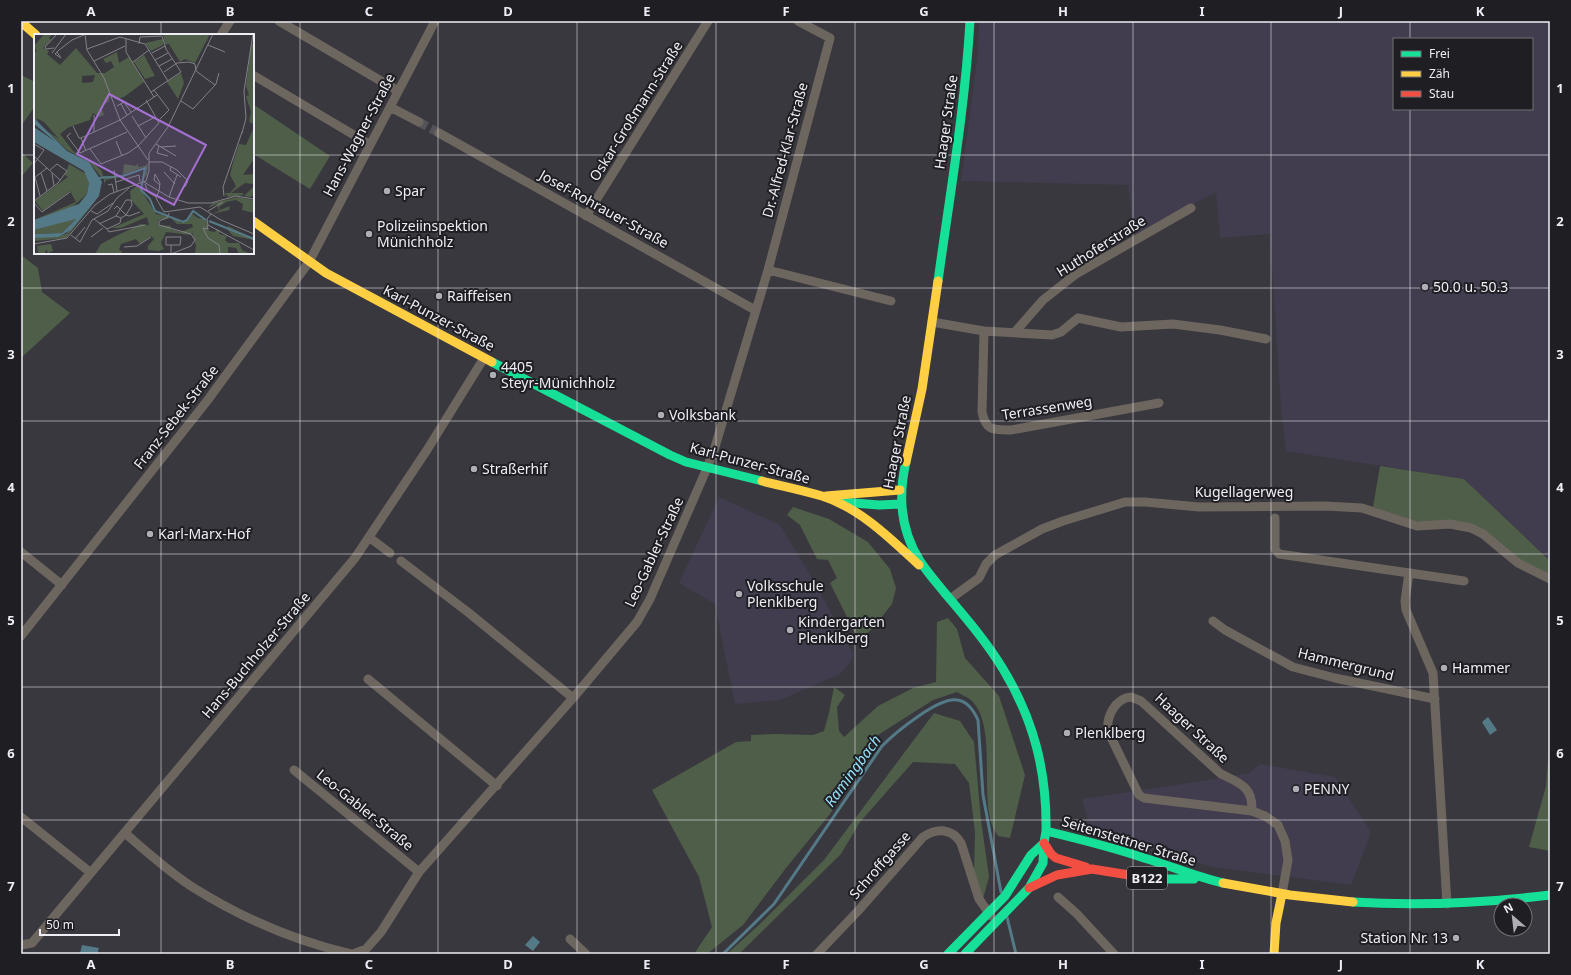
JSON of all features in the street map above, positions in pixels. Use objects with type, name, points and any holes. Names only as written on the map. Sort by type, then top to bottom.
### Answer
[{"type":"main road","name":"Haager Straße","points":[[970,21],[968,69],[932,322],[922,389],[900,490],[906,527],[912,546],[930,575],[1000,664],[1027,715],[1040,757],[1045,785],[1047,812],[1044,858],[1029,888]]},
{"type":"main road","points":[[21,22],[35,34]]},
{"type":"main road","name":"Karl-Punzer-Straße","points":[[254,222],[326,273],[484,358],[686,462],[822,496],[838,502],[885,533],[930,575]]},
{"type":"main road","name":"Karl-Punzer-Straße","points":[[822,496],[900,490]]},
{"type":"main road","name":"Karl-Punzer-Straße","points":[[838,502],[879,505],[902,504]]},
{"type":"main road","name":"Seitenstettner Straße","points":[[1046,831],[1159,862],[1203,879],[1282,894],[1354,903],[1447,904],[1550,895]]},
{"type":"main road","points":[[948,954],[1010,888],[1032,855],[1044,843],[1051,854],[1056,858],[1092,869]]},
{"type":"main road","name":"Seitenstettner Straße","points":[[1029,888],[1057,875],[1092,869],[1154,879],[1203,879]]},
{"type":"main road","name":"B122","points":[[965,954],[1029,888]]},
{"type":"main road","points":[[1274,954],[1276,923],[1282,894]]},
{"type":"street","points":[[223,34],[230,21]]},
{"type":"street","points":[[280,21],[398,91]]},
{"type":"street","name":"Hans-Wagner-Straße","points":[[309,262],[434,21]]},
{"type":"street","name":"Oskar-Großmann-Straße","points":[[586,216],[708,21]]},
{"type":"street","name":"Dr.-Alfred-Klar-Straße","points":[[707,468],[768,270],[830,38],[798,21]]},
{"type":"street","points":[[254,76],[369,144]]},
{"type":"street","points":[[390,106],[419,122]]},
{"type":"street","name":"Josef-Rohrauer-Straße","points":[[438,134],[755,310]]},
{"type":"street","name":"Huthoferstraße","points":[[1015,332],[1043,300],[1076,274],[1191,208]]},
{"type":"street","name":"Franz-Sebek-Straße","points":[[21,636],[207,401],[309,262]]},
{"type":"street","points":[[768,270],[891,301]]},
{"type":"street","points":[[932,322],[984,331],[1052,335],[1061,332],[1078,318],[1121,327],[1173,324],[1220,330],[1266,339]]},
{"type":"street","name":"Terrassenweg","points":[[984,331],[982,412],[984,423],[993,430],[1010,430],[1159,403]]},
{"type":"street","name":"Hans-Buchholzer-Straße","points":[[21,945],[32,943],[226,714],[355,558],[370,538],[484,358]]},
{"type":"street","name":"Leo-Gabler-Straße","points":[[125,832],[155,859],[193,887],[229,908],[279,932],[320,946],[352,954],[366,949],[381,932],[419,872],[574,698],[637,622],[650,599],[707,468]]},
{"type":"street","name":"Kugellagerweg","points":[[950,599],[979,578],[986,564],[996,555],[1042,529],[1126,502],[1145,502],[1199,507],[1326,506],[1362,508],[1417,526],[1450,524],[1471,528],[1483,534],[1518,563],[1550,579]]},
{"type":"street","points":[[1275,518],[1275,549],[1279,554],[1464,581]]},
{"type":"street","points":[[370,538],[390,553]]},
{"type":"street","points":[[21,552],[62,585]]},
{"type":"street","points":[[401,562],[574,698]]},
{"type":"street","points":[[1409,573],[1405,601],[1406,610],[1433,673],[1447,904]]},
{"type":"street","name":"Hammergrund","points":[[1212,621],[1225,630],[1293,667],[1335,678],[1435,699]]},
{"type":"street","points":[[368,679],[497,786]]},
{"type":"street","name":"Haager Straße","points":[[1252,811],[1253,802],[1250,792],[1235,780],[1221,774],[1142,700],[1127,697],[1120,701],[1113,710],[1108,721],[1108,731],[1141,797],[1252,811],[1265,816],[1278,825],[1285,841],[1288,860],[1282,894]]},
{"type":"street","name":"Leo-Gabler-Straße","points":[[294,770],[419,872]]},
{"type":"street","points":[[21,817],[91,873]]},
{"type":"street","name":"Schroffgasse","points":[[817,954],[858,911],[923,837],[931,832],[941,830],[952,833],[958,838],[961,843],[979,899],[997,920]]},
{"type":"street","points":[[1058,897],[1066,903],[1114,954]]},
{"type":"street","points":[[570,939],[586,954]]},
{"type":"shaded area","points":[[979,21],[1550,21],[1550,561],[1464,479],[1286,451],[1281,408],[1270,234],[1220,238],[1216,192],[1134,235],[1128,185],[961,181],[978,53]]},
{"type":"shaded area","points":[[719,497],[780,525],[812,578],[854,655],[849,664],[840,674],[780,700],[735,704],[715,604],[679,583]]},
{"type":"shaded area","points":[[1260,764],[1335,777],[1371,832],[1351,885],[1212,867],[1091,830],[1082,799],[1249,773]]},
{"type":"green space","points":[[21,75],[34,82],[34,107],[21,126]]},
{"type":"green space","points":[[254,105],[330,156],[310,189],[254,155]]},
{"type":"green space","points":[[21,152],[33,163],[21,177]]},
{"type":"green space","points":[[21,255],[38,268],[42,292],[70,313],[21,358]]},
{"type":"green space","points":[[1380,466],[1464,479],[1550,561],[1550,575],[1524,563],[1487,533],[1415,521],[1373,507]]},
{"type":"green space","points":[[793,507],[829,519],[868,542],[890,569],[896,588],[892,604],[874,627],[859,641],[830,583],[837,578],[828,560],[817,559],[800,525],[787,515]]},
{"type":"green space","points":[[948,618],[957,629],[965,658],[999,696],[1025,775],[1010,838],[998,836],[992,826],[987,796],[986,743],[980,712],[969,698],[957,692],[933,700],[878,735],[830,814],[786,868],[743,925],[707,954],[694,954],[712,927],[699,877],[652,790],[736,742],[751,741],[751,735],[813,735],[824,731],[834,687],[845,695],[837,707],[839,731],[844,737],[878,706],[913,688],[936,682],[937,622]]},
{"type":"green space","points":[[934,713],[960,721],[974,742],[981,820],[989,877],[983,899],[974,872],[975,832],[969,783],[955,764],[913,762],[860,822],[841,854],[739,954],[727,954],[762,922],[824,860]]},
{"type":"green space","points":[[1550,734],[1550,851],[1529,847],[1546,786]]},
{"type":"water","points":[[1488,717],[1497,730],[1490,735],[1482,722]]},
{"type":"water","points":[[533,936],[540,942],[533,951],[525,945]]},
{"type":"water","points":[[82,945],[99,948],[97,954],[80,953]]},
{"type":"waterway","name":"Ramingbach","points":[[723,954],[774,904],[882,746],[917,717],[939,704],[949,701],[957,700],[964,702],[972,710],[978,720],[983,795],[1001,892]]},
{"type":"waterway","name":"Ramingbach","points":[[1007,917],[1016,954]]},
{"type":"tunnel","points":[[419,122],[439,133]]},
{"type":"traffic: fast","points":[[938,281],[961,119],[970,21]]},
{"type":"traffic: fast","points":[[492,362],[670,455],[686,462],[762,481]]},
{"type":"traffic: fast","points":[[906,462],[902,488],[902,500],[905,525],[909,538],[920,561],[990,649],[1014,688],[1030,727],[1041,767],[1046,809],[1046,831]]},
{"type":"traffic: fast","points":[[841,502],[879,505],[901,504]]},
{"type":"traffic: fast","points":[[948,954],[1005,896],[1031,855],[1044,843],[1046,831],[1120,850],[1203,878],[1223,883]]},
{"type":"traffic: fast","points":[[965,954],[1029,888],[1043,863],[1044,843]]},
{"type":"traffic: fast","points":[[1129,875],[1154,879],[1194,879]]},
{"type":"traffic: fast","points":[[1353,902],[1402,904],[1452,903],[1550,895]]},
{"type":"traffic: slow","points":[[21,22],[35,34]]},
{"type":"traffic: slow","points":[[254,222],[326,273],[492,362]]},
{"type":"traffic: slow","points":[[906,462],[922,389],[938,281]]},
{"type":"traffic: slow","points":[[762,481],[800,490],[836,501],[862,516],[874,525],[919,565]]},
{"type":"traffic: slow","points":[[826,496],[900,490]]},
{"type":"traffic: slow","points":[[1223,883],[1290,895],[1353,902]]},
{"type":"traffic: slow","points":[[1274,954],[1276,923],[1282,894]]},
{"type":"traffic: jam","points":[[1044,843],[1051,854],[1056,858],[1086,867]]},
{"type":"traffic: jam","points":[[1029,888],[1057,875],[1092,869],[1129,875]]},
{"type":"place","name":"Spar","points":[[387,191]]},
{"type":"place","name":"Polizeiinspektion Münichholz","points":[[369,234]]},
{"type":"place","name":"50.0 u. 50.3","points":[[1425,287]]},
{"type":"place","name":"Raiffeisen","points":[[439,296]]},
{"type":"place","name":"4405 Steyr-Münichholz","points":[[493,375]]},
{"type":"place","name":"Volksbank","points":[[661,415]]},
{"type":"place","name":"Straßerhif","points":[[474,469]]},
{"type":"place","name":"Karl-Marx-Hof","points":[[150,534]]},
{"type":"place","name":"Volksschule Plenklberg","points":[[739,594]]},
{"type":"place","name":"Kindergarten Plenklberg","points":[[790,630]]},
{"type":"place","name":"Hammer","points":[[1444,668]]},
{"type":"place","name":"Plenklberg","points":[[1067,733]]},
{"type":"place","name":"PENNY","points":[[1296,789]]},
{"type":"place","name":"Station Nr. 13","points":[[1456,938]]}]
